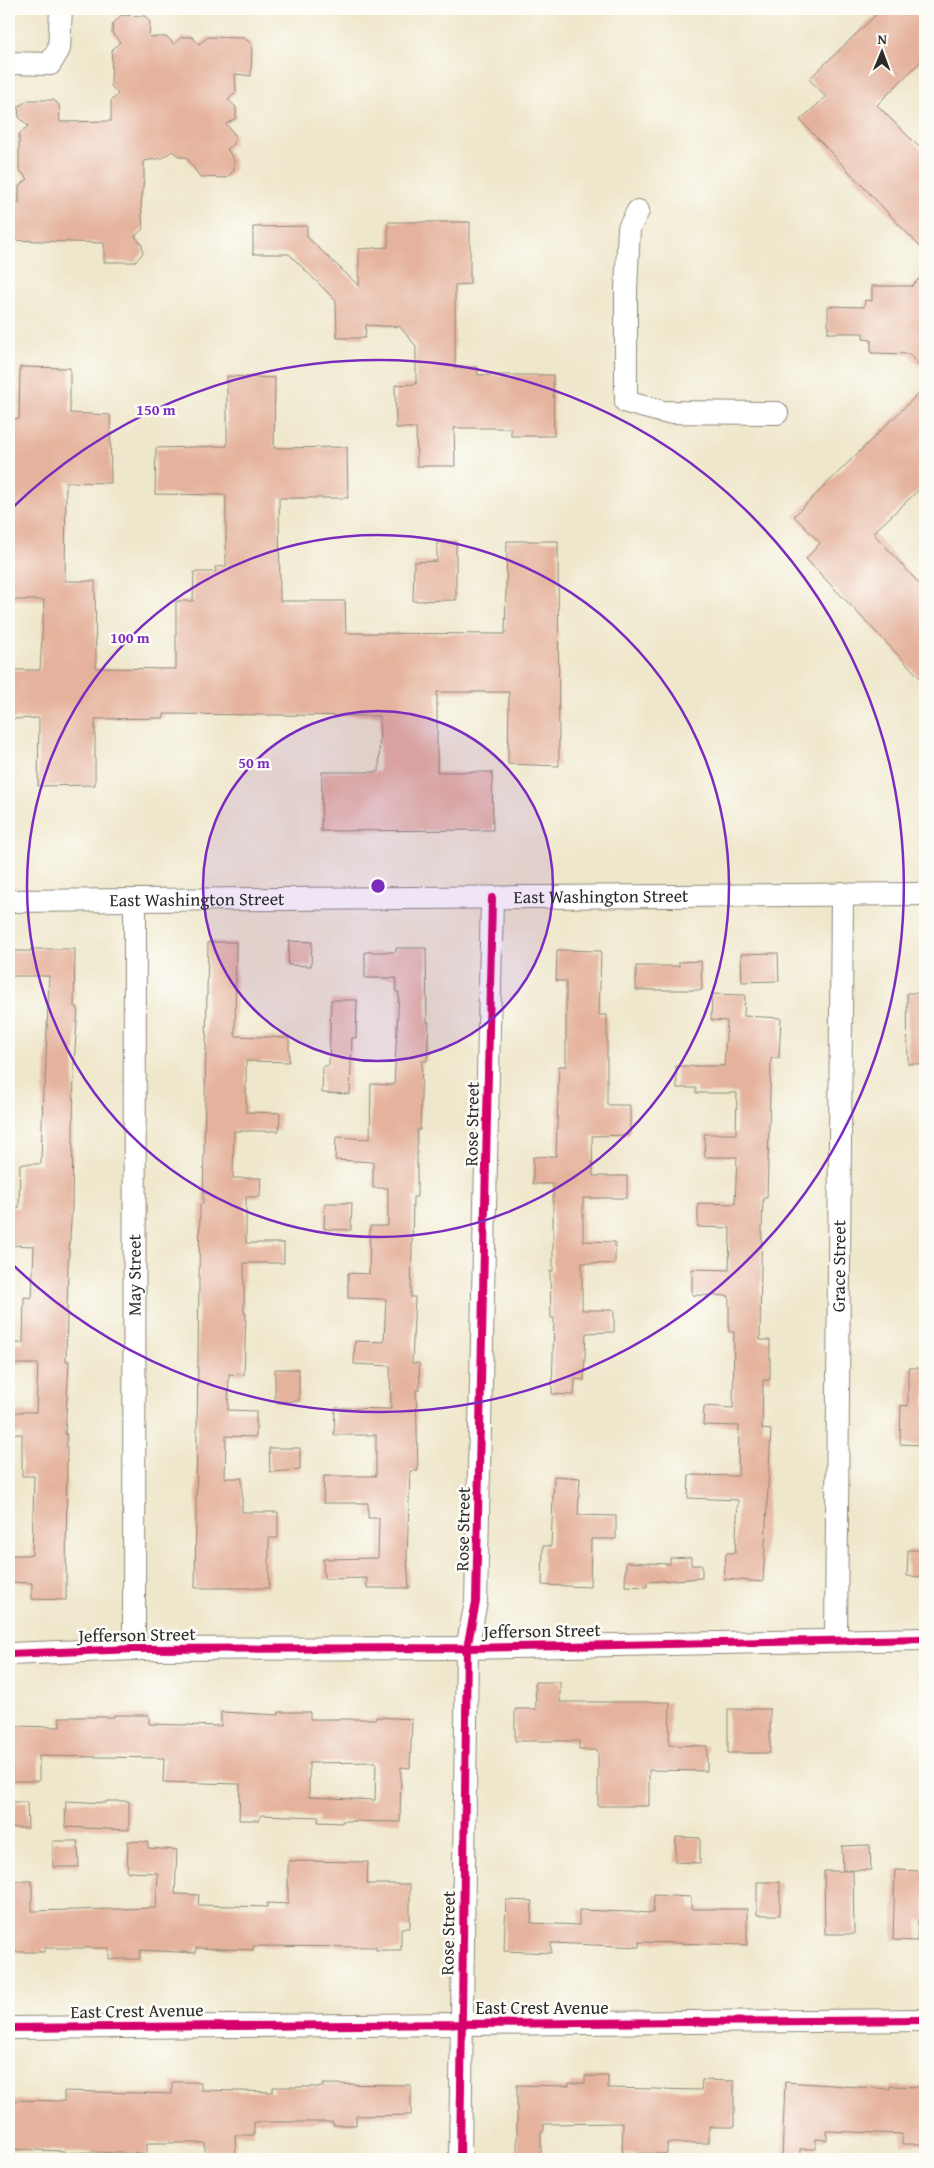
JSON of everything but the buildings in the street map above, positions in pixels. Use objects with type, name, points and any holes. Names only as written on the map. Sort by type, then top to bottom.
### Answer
[{"type":"street","points":[[9,63],[50,64],[60,49],[61,9]]},
{"type":"street","points":[[638,211],[629,228],[626,290],[626,402],[664,412],[778,413]]},
{"type":"street","name":"East Washington Street","points":[[9,901],[492,898],[842,893],[925,894]]},
{"type":"street","name":"Grace Street","points":[[836,1640],[842,893]]},
{"type":"street","name":"Rose Street","points":[[460,2159],[467,1648],[476,1602],[492,898]]},
{"type":"street","name":"May Street","points":[[134,1649],[135,900]]},
{"type":"street","name":"Jefferson Street","points":[[9,1654],[134,1649],[467,1648],[925,1639]]},
{"type":"street","name":"East Crest Avenue","points":[[9,2028],[925,2020]]},
{"type":"cycle path","points":[[460,2159],[467,1648],[476,1602],[492,898]]},
{"type":"cycle path","points":[[9,1654],[134,1649],[467,1648],[925,1639]]},
{"type":"cycle path","points":[[9,2028],[925,2020]]}]
